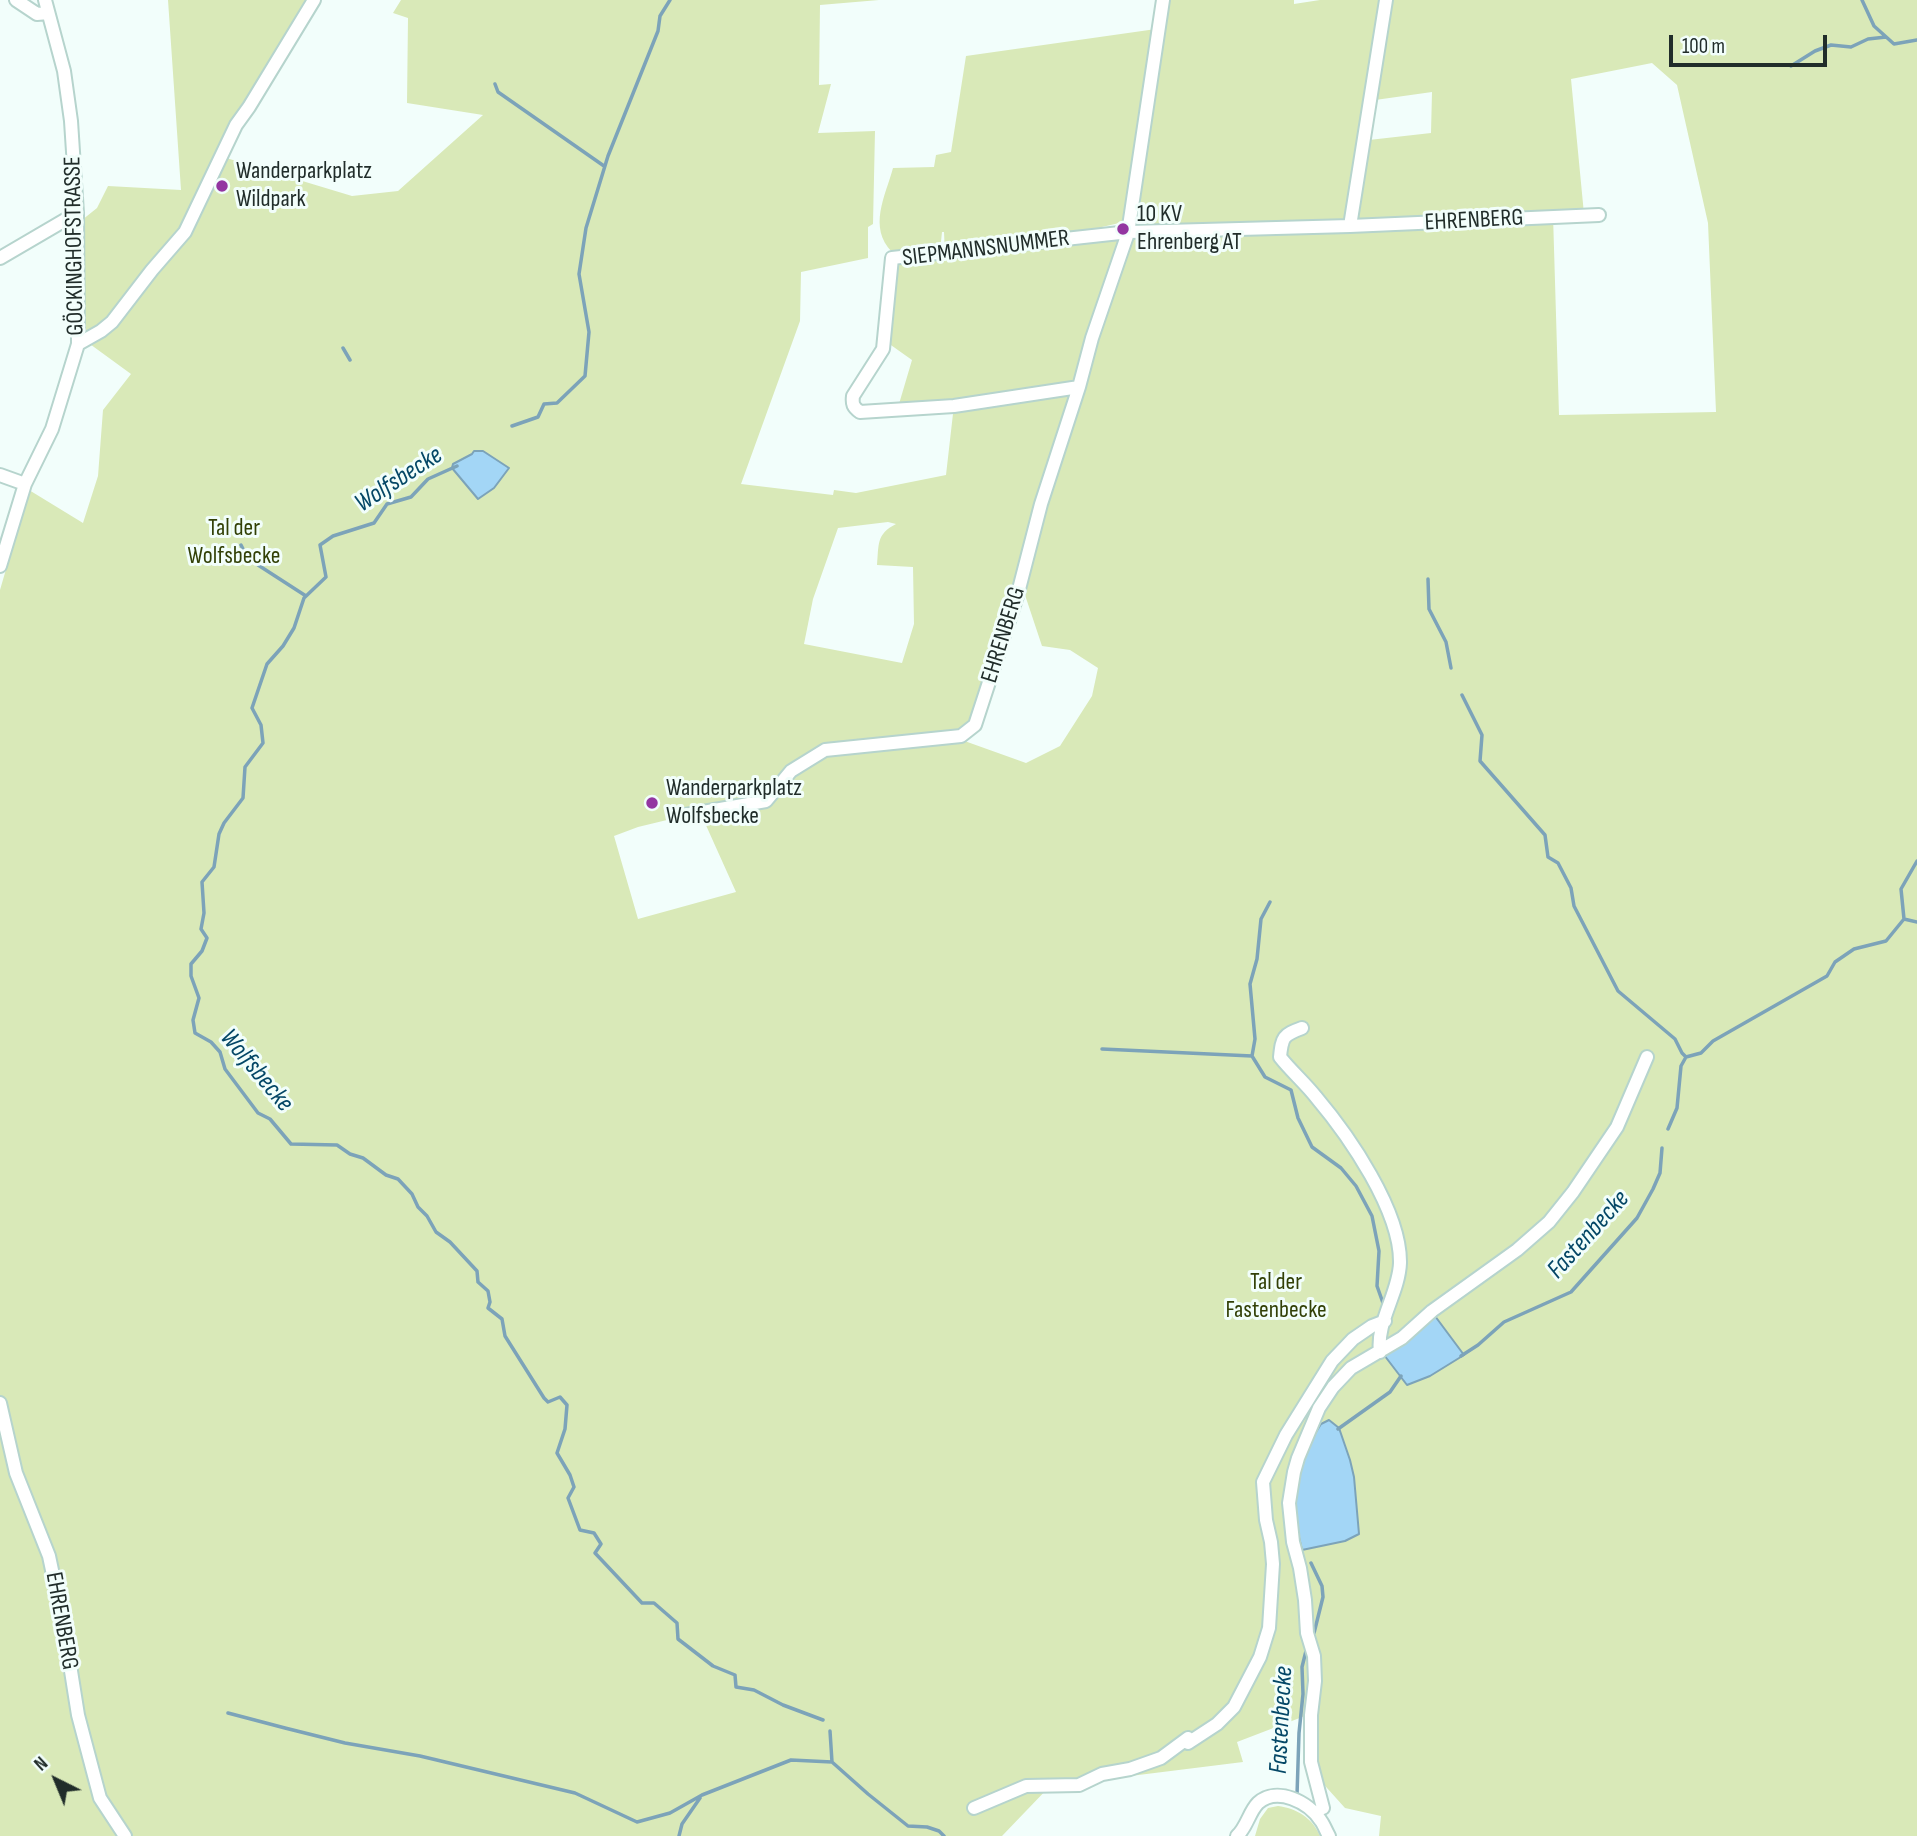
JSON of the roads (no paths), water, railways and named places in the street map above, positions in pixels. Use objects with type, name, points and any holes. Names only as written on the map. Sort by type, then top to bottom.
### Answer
[{"type":"street","points":[[16,0],[37,14],[48,13]]},
{"type":"street","name":"GÖCKINGHOFSTRASSE","points":[[0,566],[25,484],[52,429],[78,344],[77,213],[71,121],[64,71],[45,0]]},
{"type":"street","points":[[78,344],[112,323],[185,232],[236,124],[314,0]]},
{"type":"street","name":"EHRENBERG","points":[[674,817],[766,801],[791,771],[825,750],[961,736],[975,725],[1018,593],[1041,504],[1092,338],[1128,233],[1163,0]]},
{"type":"street","points":[[1350,226],[1386,0]]},
{"type":"street","points":[[0,258],[77,213]]},
{"type":"street","name":"EHRENBERG","points":[[1128,233],[1599,215]]},
{"type":"street","name":"SIEPMANNSNUMMER","points":[[1079,387],[954,406],[860,412],[852,403],[853,396],[883,349],[892,258],[1128,233]]},
{"type":"street","points":[[0,475],[25,484]]},
{"type":"street","points":[[1302,1028],[1286,1034],[1280,1057],[1318,1098],[1343,1131],[1378,1190],[1389,1212],[1395,1234],[1400,1263],[1380,1339],[1380,1352]]},
{"type":"street","points":[[1323,1808],[1311,1762],[1314,1656],[1307,1633],[1300,1568],[1293,1542],[1290,1512],[1290,1495],[1298,1458],[1319,1408],[1333,1387],[1351,1368],[1402,1338],[1432,1311],[1517,1250],[1549,1222],[1618,1128],[1647,1057]]},
{"type":"street","points":[[974,1808],[1026,1786],[1079,1784],[1102,1774],[1130,1769],[1161,1758],[1186,1740],[1188,1743],[1217,1724],[1234,1707],[1260,1657],[1269,1628],[1273,1564],[1263,1482],[1304,1403],[1332,1361],[1353,1339],[1385,1321]]},
{"type":"street","name":"EHRENBERG","points":[[0,1403],[16,1473],[49,1556],[78,1715],[100,1798],[125,1836]]},
{"type":"street","points":[[1237,1836],[1261,1801],[1280,1796],[1301,1802],[1315,1813],[1329,1836]]},
{"type":"water","points":[[474,451],[483,451],[509,468],[494,488],[478,499],[452,468],[453,464]]},
{"type":"water","points":[[1432,1312],[1464,1355],[1430,1376],[1407,1385],[1381,1351]]},
{"type":"water","points":[[1329,1420],[1339,1428],[1350,1460],[1359,1534],[1345,1541],[1302,1550],[1294,1516],[1296,1464],[1321,1424]]},
{"type":"waterway","points":[[512,426],[538,417],[544,404],[557,403],[585,376],[589,332],[579,274],[586,228],[608,156],[658,31],[660,16],[670,0]]},
{"type":"waterway","points":[[1862,0],[1874,26],[1894,44],[1917,40]]},
{"type":"waterway","points":[[1791,66],[1815,51],[1831,45],[1851,47],[1868,39],[1886,37]]},
{"type":"waterway","points":[[495,84],[498,92],[604,166]]},
{"type":"waterway","points":[[343,348],[350,360]]},
{"type":"waterway","name":"Wolfsbecke","points":[[457,466],[428,479],[411,497],[387,504],[374,523],[333,536],[320,545],[326,577],[304,598],[294,628],[267,664],[252,708],[261,725],[263,743],[245,767],[243,798],[224,823],[219,834],[214,867],[202,882],[204,913],[201,929],[207,938],[202,951],[191,964],[191,976],[199,998],[193,1020],[195,1033],[211,1042],[220,1052],[225,1069],[258,1113],[270,1119],[291,1144],[337,1145],[350,1154],[363,1158],[386,1175],[398,1179],[412,1194],[436,1232],[450,1242],[477,1271],[478,1282],[488,1291],[488,1308],[502,1319],[505,1336],[544,1398],[548,1402],[560,1397],[567,1405],[565,1429],[557,1453],[574,1487],[568,1498],[580,1530],[594,1533],[601,1544],[595,1553],[642,1603],[654,1603],[677,1623],[678,1639],[713,1666],[735,1675],[736,1687],[754,1690],[783,1705],[823,1720]]},
{"type":"waterway","points":[[241,545],[245,553]]},
{"type":"waterway","points":[[258,565],[306,596]]},
{"type":"waterway","points":[[1428,579],[1429,609],[1446,642],[1451,668]]},
{"type":"waterway","points":[[1462,695],[1482,735],[1480,761],[1545,835],[1548,857],[1558,863],[1571,888],[1574,906],[1618,991],[1675,1039],[1686,1057]]},
{"type":"waterway","name":"Fastenbecke","points":[[1668,1129],[1677,1108],[1681,1066],[1686,1057],[1701,1053],[1713,1041],[1827,976],[1835,962],[1854,949],[1886,941],[1904,919],[1901,889],[1917,861]]},
{"type":"waterway","points":[[1252,1056],[1255,1039],[1250,984],[1257,959],[1261,919],[1270,902]]},
{"type":"waterway","points":[[1904,919],[1917,922]]},
{"type":"waterway","points":[[1102,1049],[1252,1056],[1265,1077],[1291,1090],[1298,1118],[1312,1147],[1341,1168],[1356,1186],[1372,1216],[1379,1251],[1377,1286],[1383,1303]]},
{"type":"waterway","name":"Fastenbecke","points":[[1461,1356],[1504,1322],[1571,1292],[1637,1218],[1660,1173],[1662,1148]]},
{"type":"waterway","name":"Fastenbecke","points":[[1338,1429],[1390,1392],[1401,1376]]},
{"type":"waterway","name":"Fastenbecke","points":[[1311,1563],[1322,1586],[1323,1597],[1314,1633]]},
{"type":"waterway","name":"Fastenbecke","points":[[1297,1795],[1302,1667],[1307,1647]]},
{"type":"waterway","points":[[228,1713],[345,1743],[420,1756],[575,1793],[637,1822],[670,1813],[702,1795],[791,1760],[832,1762]]},
{"type":"waterway","name":"Wolfsbecke","points":[[830,1731],[832,1762],[908,1826],[927,1827],[944,1836]]},
{"type":"waterway","points":[[679,1836],[682,1824],[700,1798]]},
{"type":"place","name":"Wanderparkplatz Wildpark","points":[[222,186]]},
{"type":"place","name":"10 KV Ehrenberg AT","points":[[1123,229]]},
{"type":"place","name":"Wanderparkplatz Wolfsbecke","points":[[652,803]]},
{"type":"park label","name":"Tal der Wolfsbecke","points":[[234,543]]},
{"type":"park label","name":"Tal der Fastenbecke","points":[[1276,1297]]}]
